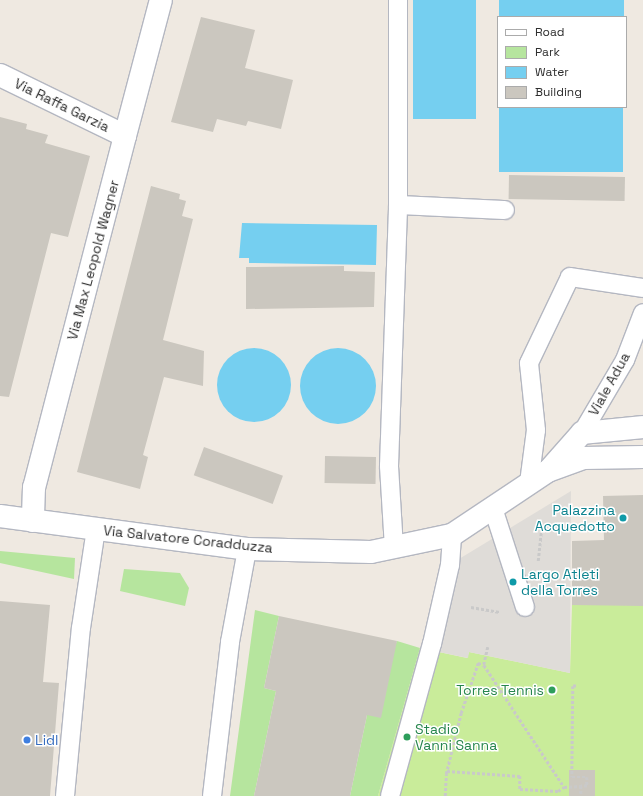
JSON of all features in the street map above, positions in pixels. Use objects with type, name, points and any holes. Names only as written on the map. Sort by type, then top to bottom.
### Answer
[{"type":"main road","name":"Via Max Leopold Wagner","points":[[33,521],[34,487],[161,0]]},
{"type":"main road","name":"Via Raffa Garzia","points":[[0,75],[125,136]]},
{"type":"main road","points":[[582,433],[643,427]]},
{"type":"main road","name":"Via Salvatore Coradduzza","points":[[0,516],[247,549],[371,552],[452,535],[548,471],[582,433]]},
{"type":"main road","name":"Via Salvatore Coradduzza","points":[[548,471],[584,458],[643,457]]},
{"type":"lane","points":[[394,548],[389,466],[398,205],[398,0]]},
{"type":"lane","points":[[398,205],[505,210]]},
{"type":"lane","points":[[529,484],[536,430],[529,364],[570,277],[643,288]]},
{"type":"lane","name":"Viale Adua","points":[[582,433],[625,360],[643,313]]},
{"type":"lane","points":[[492,508],[525,608]]},
{"type":"lane","points":[[65,796],[82,628],[96,529]]},
{"type":"lane","points":[[390,796],[432,644],[450,565],[452,535]]},
{"type":"lane","points":[[212,796],[230,642],[247,549]]},
{"type":"path","points":[[484,665],[488,647]]},
{"type":"path","points":[[445,796],[448,771],[461,713],[478,663],[484,665],[564,787]]},
{"type":"path","points":[[448,771],[520,776],[520,788],[558,791],[564,787],[587,786],[587,777],[572,777],[573,686],[576,686]]},
{"type":"path","points":[[581,786],[581,796]]},
{"type":"green space","points":[[0,551],[75,558],[74,579],[0,563]]},
{"type":"green space","points":[[124,569],[180,573],[189,588],[185,606],[120,591]]},
{"type":"green space","name":"Torres Tennis","points":[[572,604],[643,604],[643,796],[378,796],[420,648],[467,658],[469,652],[570,673]]},
{"type":"green space","points":[[255,610],[279,616],[264,688],[276,691],[254,796],[230,796]]},
{"type":"green space","points":[[397,641],[420,648],[378,796],[350,796],[367,715]]},
{"type":"shaded area","name":"Largo Atleti della Torres","points":[[571,491],[570,673],[469,652],[468,658],[439,652],[459,559]]},
{"type":"water","points":[[413,0],[476,0],[476,119],[413,119]]},
{"type":"water","points":[[499,0],[624,0],[624,16],[499,16]]},
{"type":"water","points":[[499,108],[623,108],[623,172],[499,172]]},
{"type":"water","points":[[242,223],[377,225],[376,265],[249,263],[249,258],[239,258]]},
{"type":"water","points":[[254,348],[268,351],[280,359],[288,371],[291,385],[288,399],[280,411],[268,419],[254,422],[240,419],[228,411],[220,399],[217,385],[220,371],[228,359],[240,351]]},
{"type":"water","points":[[338,348],[352,351],[365,359],[373,372],[376,386],[373,400],[365,413],[352,421],[338,424],[324,421],[311,413],[303,400],[300,386],[303,372],[311,359],[324,351]]},
{"type":"building","points":[[201,17],[255,30],[245,68],[293,80],[281,129],[248,121],[246,126],[217,119],[213,132],[171,122]]},
{"type":"building","points":[[0,117],[27,124],[26,129],[48,135],[45,143],[90,156],[68,237],[51,233],[9,397],[0,396]]},
{"type":"building","points":[[509,175],[625,177],[625,201],[509,199]]},
{"type":"building","points":[[151,186],[180,194],[179,199],[186,201],[182,216],[193,219],[163,340],[204,351],[203,386],[164,377],[143,455],[148,457],[140,489],[77,472]]},
{"type":"building","points":[[344,266],[344,271],[375,272],[374,307],[246,309],[246,267]]},
{"type":"building","points":[[204,447],[283,476],[273,504],[194,475]]},
{"type":"building","points":[[325,456],[376,457],[376,484],[325,483]]},
{"type":"building","points":[[643,495],[643,606],[572,605],[572,541],[604,540],[603,496]]},
{"type":"building","name":"Lidl","points":[[0,601],[50,605],[43,682],[59,683],[50,796],[0,796]]},
{"type":"building","points":[[279,616],[397,641],[381,718],[367,715],[350,796],[254,796],[276,691],[264,688]]},
{"type":"building","points":[[569,770],[595,770],[595,796],[569,796]]},
{"type":"place","name":"Palazzina Acquedotto","points":[[623,518]]},
{"type":"place","name":"Largo Atleti della Torres","points":[[513,582]]},
{"type":"place","name":"Torres Tennis","points":[[552,690]]},
{"type":"place","name":"Stadio Vanni Sanna","points":[[407,737]]},
{"type":"place","name":"Lidl","points":[[27,740]]}]
